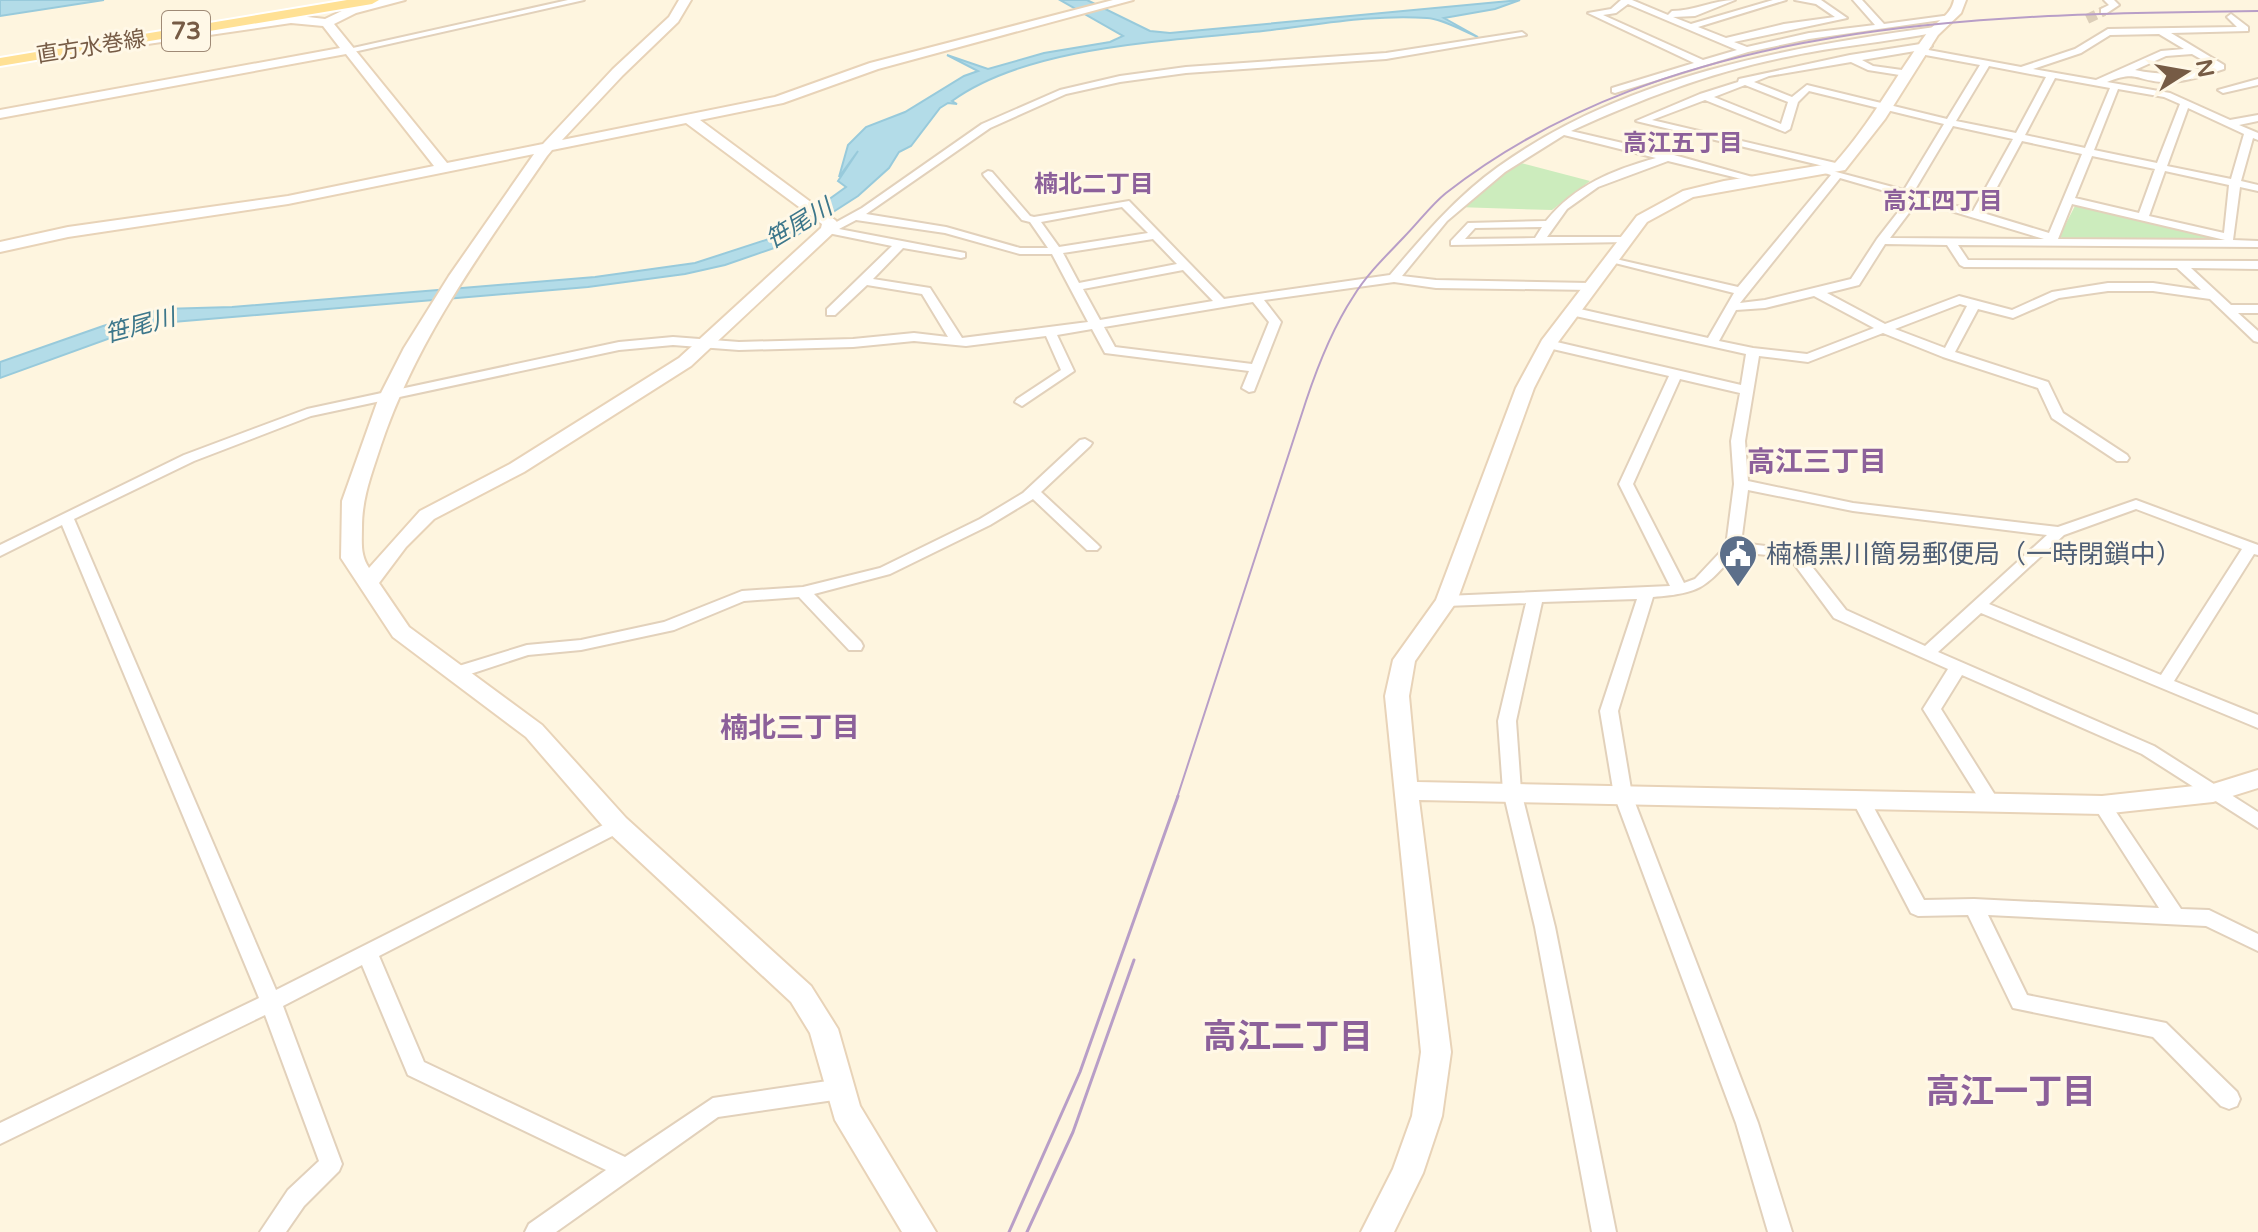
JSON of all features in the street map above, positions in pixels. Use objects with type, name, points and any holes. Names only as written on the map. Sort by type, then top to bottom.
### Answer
[{"type":"main road","name":"直方水巻線","points":[[0,62],[372,0]]},
{"type":"street","points":[[117,43],[291,19],[327,23],[347,12],[399,0]]},
{"type":"street","points":[[0,114],[349,50],[580,0]]},
{"type":"street","points":[[685,0],[674,19],[546,149],[457,276],[389,393],[352,501],[352,558],[401,632],[534,731],[617,825],[801,994],[824,1029],[846,1110],[920,1232]]},
{"type":"street","points":[[0,247],[68,232],[288,200],[442,167],[693,121],[778,100],[874,66],[1127,0]]},
{"type":"street","points":[[1700,62],[1592,13],[1613,11],[1626,0],[1746,50]]},
{"type":"street","points":[[1639,4],[1652,0]]},
{"type":"street","points":[[1663,14],[1692,14],[1731,0]]},
{"type":"street","points":[[1693,26],[1782,0]]},
{"type":"street","points":[[1726,41],[1784,27],[1843,18],[1818,2],[1799,0]]},
{"type":"street","points":[[1857,0],[1881,26]]},
{"type":"street","points":[[2104,11],[2115,5],[2108,0]]},
{"type":"street","points":[[2022,69],[2078,51],[2108,32],[2245,29],[2231,17]]},
{"type":"street","points":[[327,23],[442,167]]},
{"type":"street","points":[[1615,90],[1700,62],[1809,36],[1881,26],[1939,29],[1986,63],[2167,95],[2254,135],[2235,183],[2229,238]]},
{"type":"street","points":[[1784,27],[1809,36]]},
{"type":"street","points":[[1394,278],[1417,244],[1474,187],[1564,132],[1633,100],[1686,81],[1824,47],[1939,29]]},
{"type":"street","points":[[1939,29],[1850,58],[1804,65],[1742,81],[1641,121],[1835,171],[2055,240]]},
{"type":"street","points":[[1711,344],[1741,291],[1835,171],[1939,29]]},
{"type":"street","points":[[2126,71],[2163,79],[2193,76],[2221,67],[2161,31]]},
{"type":"street","points":[[368,583],[399,543],[427,515],[517,468],[685,362],[829,226],[855,216],[986,126],[1063,92],[1120,79],[1186,70],[1386,56],[1522,35]]},
{"type":"street","points":[[1824,47],[1871,68],[1906,73]]},
{"type":"street","points":[[2096,83],[2164,53],[2192,51]]},
{"type":"street","points":[[1733,307],[1765,304],[1855,282],[1910,197],[1986,63]]},
{"type":"street","points":[[1976,216],[2052,75]]},
{"type":"street","points":[[1686,81],[1785,129],[1793,101],[1807,88],[2258,188]]},
{"type":"street","points":[[1742,81],[1793,101]]},
{"type":"street","points":[[2223,90],[2258,82]]},
{"type":"street","points":[[2055,240],[2086,151],[2115,86]]},
{"type":"street","points":[[2143,217],[2185,103]]},
{"type":"street","points":[[2232,123],[2258,118]]},
{"type":"street","points":[[693,121],[829,226],[961,255]]},
{"type":"street","points":[[1564,132],[1758,180]]},
{"type":"street","points":[[1539,241],[1560,209],[1597,181],[1670,157]]},
{"type":"street","points":[[1377,1232],[1407,1173],[1427,1116],[1436,1052],[1397,696],[1404,660],[1446,601],[1525,388],[1548,344],[1642,219],[1665,204],[1700,191],[1835,171]]},
{"type":"street","points":[[988,174],[1026,218],[1034,220],[1125,203],[1221,303]]},
{"type":"street","points":[[2069,200],[2252,244],[2258,254]]},
{"type":"street","points":[[855,216],[946,230],[1020,251],[1056,251],[1157,235]]},
{"type":"street","points":[[1034,220],[1056,251],[1110,350],[1256,368]]},
{"type":"street","points":[[1548,224],[1472,225],[1455,243],[1506,245],[1539,241],[1624,240]]},
{"type":"street","points":[[1881,241],[1951,243],[2055,240],[2252,244]]},
{"type":"street","points":[[1951,243],[1964,263],[2258,265]]},
{"type":"street","points":[[831,312],[900,244]]},
{"type":"street","points":[[1611,259],[1741,291]]},
{"type":"street","points":[[2180,264],[2258,338]]},
{"type":"street","points":[[2241,264],[2258,280]]},
{"type":"street","points":[[1076,287],[1188,266]]},
{"type":"street","points":[[0,551],[156,471],[234,437],[307,413],[389,393],[619,346],[673,341],[796,344],[914,337],[958,342],[1050,332],[1394,278],[1436,284],[1589,287]]},
{"type":"street","points":[[864,281],[926,291],[958,342]]},
{"type":"street","points":[[1571,311],[1711,344],[1808,358],[1959,300],[2013,314],[2056,295],[2108,287],[2153,287],[2214,296]]},
{"type":"street","points":[[1815,291],[1886,330],[2043,385],[2057,415],[2122,458]]},
{"type":"street","points":[[1249,388],[1275,322],[1256,298]]},
{"type":"street","points":[[1948,354],[1974,304]]},
{"type":"street","points":[[2228,309],[2258,309]]},
{"type":"street","points":[[1022,402],[1068,371],[1050,332]]},
{"type":"street","points":[[1548,344],[1745,390]]},
{"type":"street","points":[[1446,601],[1647,593],[1680,590],[1701,582],[1733,547],[1741,484],[1738,441],[1753,352]]},
{"type":"street","points":[[1676,374],[1626,484],[1680,590]]},
{"type":"street","points":[[455,673],[527,650],[581,645],[668,626],[742,596],[803,592],[885,571],[985,522],[1033,492],[1085,443]]},
{"type":"street","points":[[1741,484],[1853,507],[2059,532]]},
{"type":"street","points":[[1033,492],[1092,547]]},
{"type":"street","points":[[1927,653],[2059,532],[2136,504],[2255,548],[2164,683]]},
{"type":"street","points":[[66,517],[271,1002],[331,1164],[296,1198],[272,1232]]},
{"type":"street","points":[[1733,547],[1794,553],[1840,614],[2148,750],[2258,821]]},
{"type":"street","points":[[803,592],[855,646]]},
{"type":"street","points":[[1647,593],[1609,711],[1623,795],[1747,1123],[1780,1232]]},
{"type":"street","points":[[1535,599],[1507,721],[1512,791],[1545,927],[1604,1232]]},
{"type":"street","points":[[1979,606],[2258,722]]},
{"type":"street","points":[[1958,667],[1932,709],[1991,803]]},
{"type":"street","points":[[1405,791],[2102,805],[2213,793],[2258,779]]},
{"type":"street","points":[[1861,800],[1918,908],[1974,907],[2209,918],[2258,943]]},
{"type":"street","points":[[2102,805],[2174,915]]},
{"type":"street","points":[[0,1134],[271,1002],[617,825]]},
{"type":"street","points":[[1974,907],[2020,1002],[2159,1029],[2229,1099]]},
{"type":"street","points":[[367,953],[416,1068],[626,1169]]},
{"type":"street","points":[[537,1232],[713,1108],[841,1089]]},
{"type":"green space","points":[[1517,162],[1590,181],[1552,210],[1456,207]]},
{"type":"green space","points":[[2076,204],[2232,243],[2236,247],[2074,241],[2059,237]]},
{"type":"water","points":[[0,0],[104,0],[0,16]]},
{"type":"water","name":"笹尾川","points":[[1060,0],[1087,0],[1150,31],[1170,33],[1520,0],[1495,9],[1444,18],[1478,37],[1433,19],[1366,19],[1144,43],[1060,57],[1020,68],[984,82],[952,101],[957,104],[948,103],[940,108],[911,146],[899,152],[889,168],[858,196],[780,246],[725,265],[685,274],[588,287],[149,324],[0,378],[0,362],[162,309],[232,307],[595,277],[695,263],[778,236],[846,187],[838,181],[858,151],[839,177],[848,145],[866,127],[905,112],[964,76],[978,71],[947,55],[988,69],[1044,53],[1110,42],[1123,36]]},
{"type":"tunnel","points":[[2087,19],[2104,11]]},
{"type":"tram line","points":[[1177,798],[1326,348],[1345,309],[1364,281],[1446,193],[1534,135],[1629,91],[1730,59],[1834,38],[1941,24],[2048,16],[2258,11]]},
{"type":"tram line","points":[[1009,1232],[1080,1072],[1178,796]]},
{"type":"tram line","points":[[1027,1232],[1073,1132],[1134,960]]},
{"type":"place","name":"楠橋黒川簡易郵便局（一時閉鎖中）","points":[[1738,588]]},
{"type":"district","name":"高江五丁目","points":[[1683,143]]},
{"type":"district","name":"楠北二丁目","points":[[1094,184]]},
{"type":"district","name":"高江四丁目","points":[[1943,201]]},
{"type":"district","name":"高江三丁目","points":[[1817,462]]},
{"type":"district","name":"楠北三丁目","points":[[790,728]]},
{"type":"district","name":"高江二丁目","points":[[1288,1037]]},
{"type":"district","name":"高江一丁目","points":[[2011,1092]]}]
